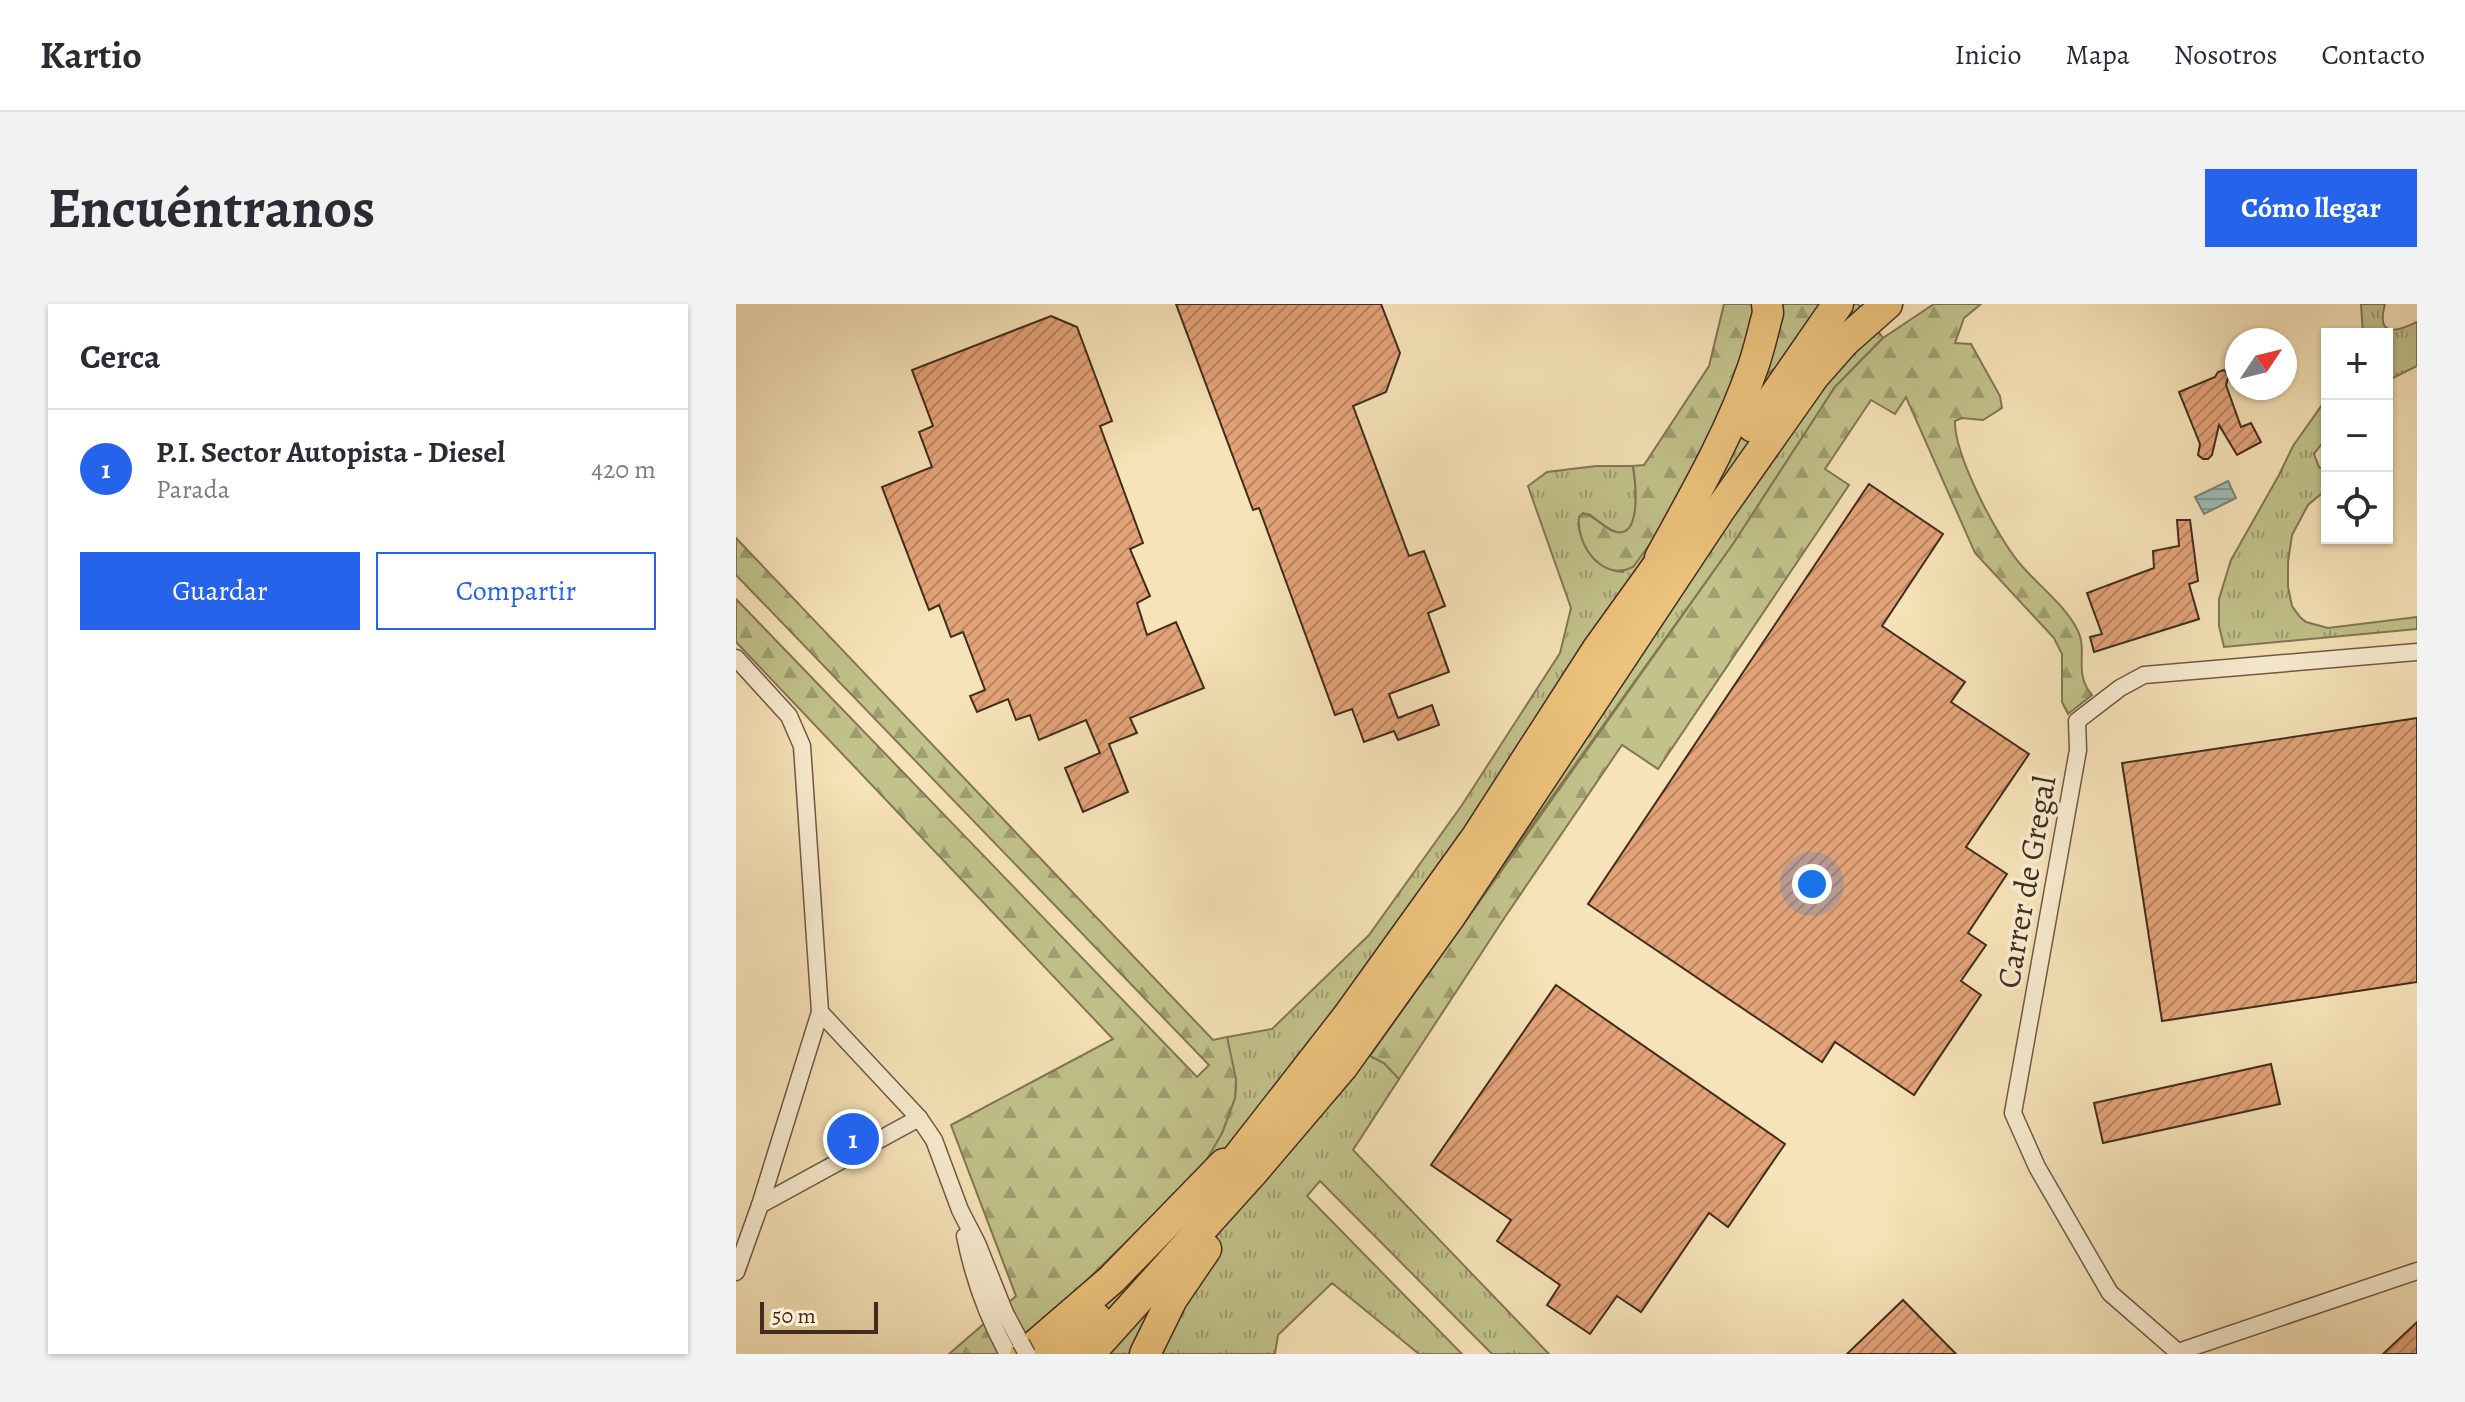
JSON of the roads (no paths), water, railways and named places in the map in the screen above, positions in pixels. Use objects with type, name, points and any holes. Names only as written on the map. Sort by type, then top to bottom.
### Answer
[{"type":"highway","points":[[1653,572],[1739,406],[1754,365],[1768,313],[1767,304]]},
{"type":"highway","points":[[1062,1354],[1223,1177],[1348,1016],[1476,838],[1597,650],[1838,304]]},
{"type":"highway","points":[[1145,1354],[1155,1330],[1194,1263],[1305,1122],[1451,915],[1721,508],[1814,376],[1844,342],[1887,304]]},
{"type":"highway","points":[[1089,1354],[1252,1173],[1343,1066]]},
{"type":"highway","points":[[1020,1351],[1111,1280],[1269,1116]]},
{"type":"street","name":"Carrer de Gregal","points":[[2179,1353],[2110,1293],[2037,1167],[2013,1113],[2078,750],[2077,721],[2120,688],[2144,675],[2417,652]]},
{"type":"street","points":[[736,658],[789,716],[802,746],[820,1012],[736,1272]]},
{"type":"street","points":[[820,1012],[919,1118],[942,1155],[960,1210],[968,1249],[996,1332],[1020,1351]]},
{"type":"street","points":[[760,1205],[919,1118]]},
{"type":"street","points":[[960,1210],[977,1243],[1020,1351]]},
{"type":"street","points":[[2179,1353],[2417,1271]]},
{"type":"water","points":[[2228,481],[2236,498],[2204,514],[2195,497]]},
{"type":"place","name":"P.I. Sector Autopista - Diesel","points":[[853,1139]]}]
